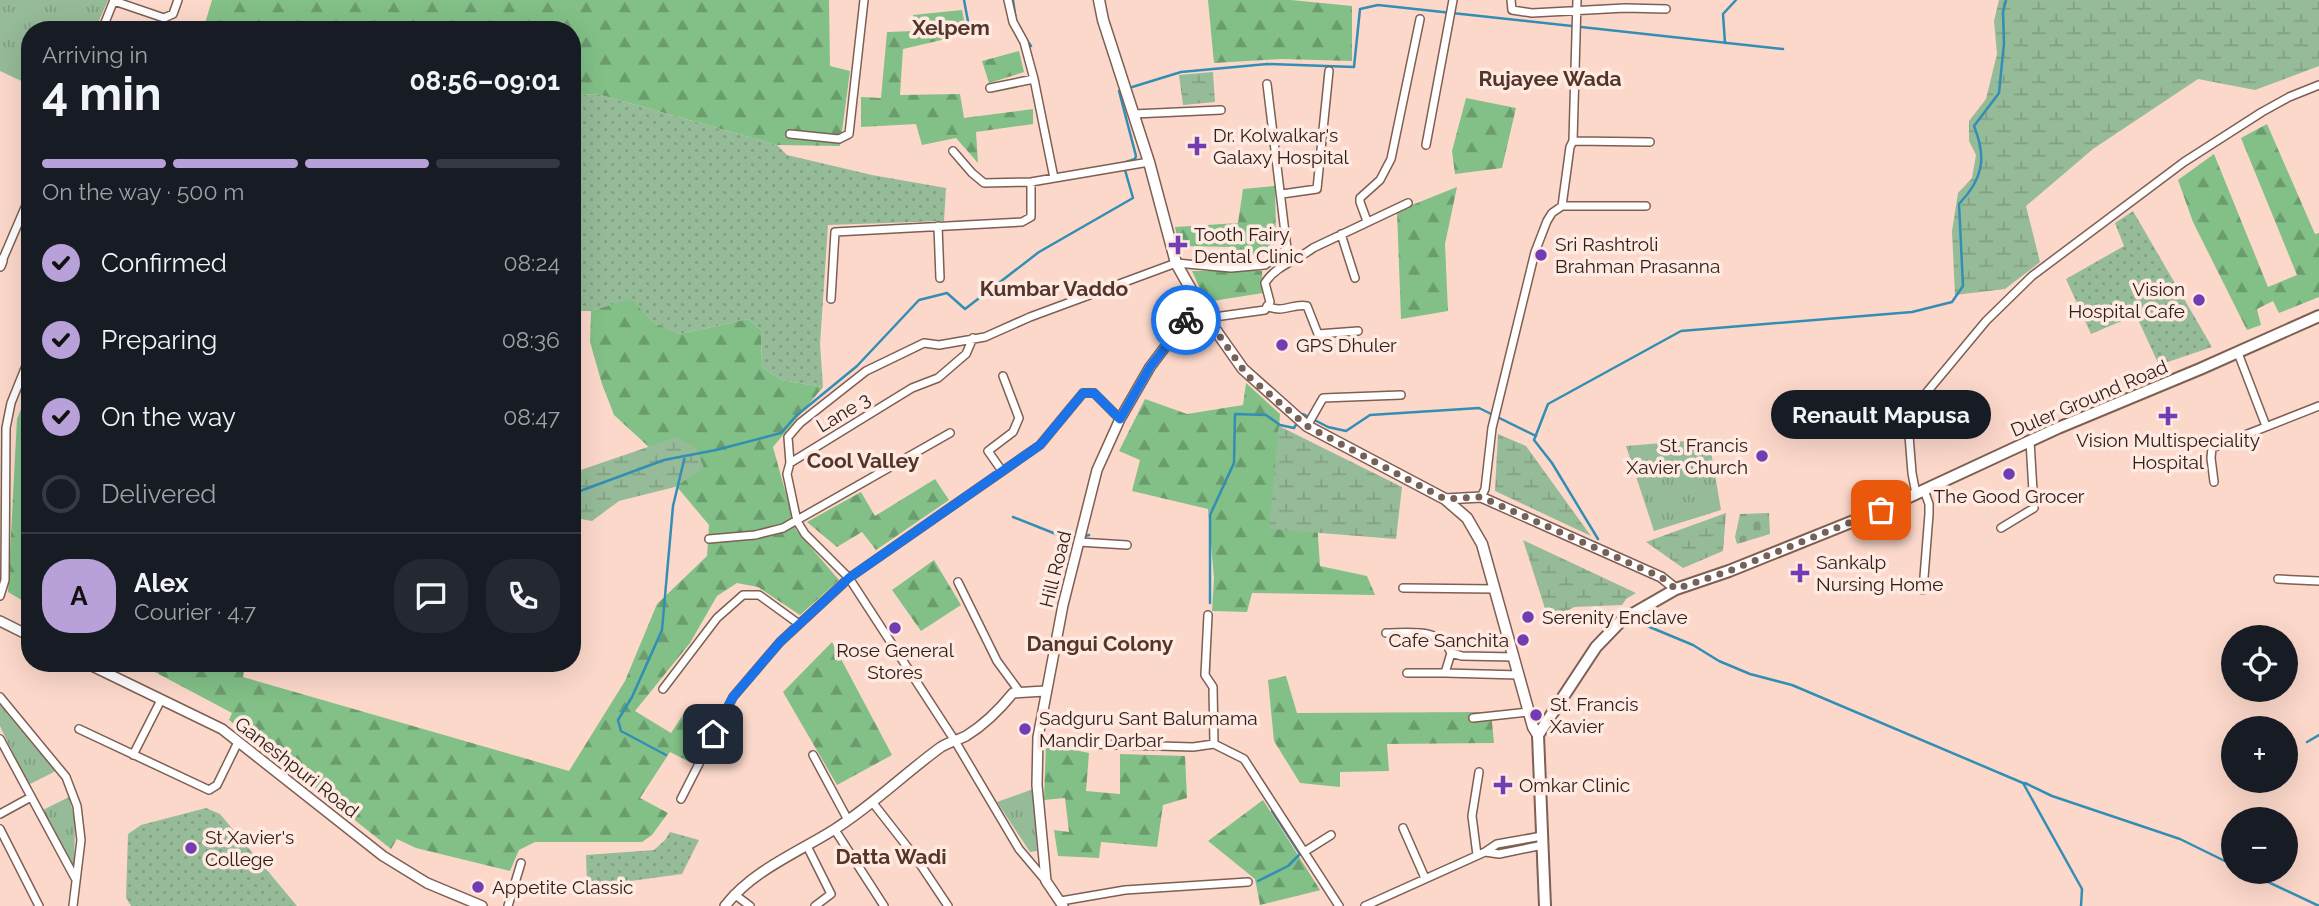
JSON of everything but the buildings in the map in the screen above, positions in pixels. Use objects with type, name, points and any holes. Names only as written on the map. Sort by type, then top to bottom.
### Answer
[{"type":"main road","points":[[1099,0],[1149,162],[1176,262],[1204,315],[1247,375],[1307,426],[1445,499],[1467,518],[1482,544],[1528,712],[1538,735],[1545,906]]},
{"type":"main road","name":"Duler Ground Road","points":[[1538,735],[1596,647],[1622,620],[1676,589],[1729,571],[1920,492],[2030,441],[2319,316]]},
{"type":"street","points":[[106,21],[114,1],[164,18],[173,14],[177,0]]},
{"type":"street","points":[[790,134],[839,139],[849,134],[864,0]]},
{"type":"street","points":[[1008,0],[1013,22],[1024,42],[1034,79],[1054,178]]},
{"type":"street","points":[[1426,145],[1453,0]]},
{"type":"street","points":[[1511,0],[1512,10],[1532,13],[1666,9]]},
{"type":"street","points":[[1562,206],[1573,141],[1577,0]]},
{"type":"street","points":[[1367,222],[1360,198],[1380,180],[1391,159],[1420,19]]},
{"type":"street","points":[[1282,194],[1318,188],[1329,71]]},
{"type":"street","points":[[990,88],[1034,79]]},
{"type":"street","points":[[1248,882],[1125,890],[1062,904],[1019,849],[955,741],[849,578],[805,534],[797,520],[786,474],[790,463],[788,437],[800,423],[866,371],[924,344],[939,345],[985,337],[1030,317],[1176,262],[1231,268],[1265,265],[1287,249],[1267,85]]},
{"type":"street","points":[[1923,590],[1929,504],[1920,492],[1912,473],[1908,423],[1917,404],[1986,321],[2032,276],[2185,162],[2271,107],[2319,85]]},
{"type":"street","points":[[1133,114],[1221,110]]},
{"type":"street","points":[[1573,141],[1650,142]]},
{"type":"street","points":[[954,152],[984,183],[1031,182],[1149,162]]},
{"type":"street","points":[[831,299],[835,232],[1022,222],[1031,217],[1031,182]]},
{"type":"street","points":[[1204,315],[1265,310],[1270,302],[1265,283],[1270,274],[1313,248],[1408,203]]},
{"type":"street","points":[[1481,497],[1485,489],[1492,428],[1535,252],[1547,221],[1552,213],[1562,206],[1646,206]]},
{"type":"street","points":[[1,262],[21,216]]},
{"type":"street","points":[[937,226],[940,278]]},
{"type":"street","points":[[1341,234],[1355,278]]},
{"type":"street","points":[[1267,306],[1276,311],[1307,306],[1318,334],[1358,331]]},
{"type":"street","name":"Hill Road","points":[[1046,881],[1037,786],[1038,737],[1045,691],[1097,470],[1120,419],[1150,367],[1184,322],[1204,315]]},
{"type":"street","name":"Lane 3","points":[[790,463],[912,388],[938,378],[966,354],[973,338]]},
{"type":"street","points":[[2238,353],[2266,426]]},
{"type":"street","points":[[1002,471],[988,451],[1013,432],[1019,418],[1003,376]]},
{"type":"street","points":[[0,596],[5,580],[6,428],[11,403],[21,378]]},
{"type":"street","points":[[681,799],[733,697],[780,642],[849,578],[1040,445],[1083,393],[1094,393],[1120,419]]},
{"type":"street","points":[[1307,426],[1323,398],[1401,395]]},
{"type":"street","points":[[2214,482],[2212,448],[2319,406]]},
{"type":"street","points":[[709,539],[755,535],[783,528],[950,433]]},
{"type":"street","points":[[2000,528],[2034,508],[2030,441]]},
{"type":"street","points":[[1445,499],[1481,497],[1661,577],[1676,589]]},
{"type":"street","points":[[1079,542],[1127,545]]},
{"type":"street","points":[[2278,579],[2319,581]]},
{"type":"street","points":[[958,582],[997,661],[1019,691]]},
{"type":"street","points":[[1403,588],[1494,589]]},
{"type":"street","points":[[663,689],[717,618],[743,595],[759,595],[799,624]]},
{"type":"street","points":[[1208,615],[1205,676],[1213,687],[1214,744]]},
{"type":"street","points":[[0,621],[21,632]]},
{"type":"street","points":[[1386,633],[1440,637],[1449,645],[1451,653],[1445,673]]},
{"type":"street","points":[[1451,653],[1462,656],[1514,657]]},
{"type":"street","name":"Ganeshpuri Road","points":[[104,672],[222,729],[383,856],[427,883],[482,906]]},
{"type":"street","points":[[1407,673],[1519,675]]},
{"type":"street","points":[[725,906],[734,894],[758,875],[835,830],[944,745],[966,735],[999,710],[1013,693],[1045,691]]},
{"type":"street","points":[[0,697],[66,777],[77,806],[81,840],[73,906]]},
{"type":"street","points":[[133,755],[161,700]]},
{"type":"street","points":[[1473,718],[1528,712]]},
{"type":"street","points":[[79,729],[209,790],[217,786],[238,742]]},
{"type":"street","points":[[0,739],[76,878]]},
{"type":"street","points":[[1090,744],[1193,747],[1214,744],[1244,759],[1339,906]]},
{"type":"street","points":[[813,755],[848,820]]},
{"type":"street","points":[[1479,772],[1472,816],[1481,853]]},
{"type":"street","points":[[0,814],[31,797]]},
{"type":"street","points":[[873,803],[916,858],[948,906]]},
{"type":"street","points":[[1403,828],[1425,878]]},
{"type":"street","points":[[0,829],[39,906]]},
{"type":"street","points":[[835,830],[884,906]]},
{"type":"street","points":[[1304,852],[1331,835]]},
{"type":"street","points":[[1365,906],[1481,853],[1499,854],[1542,840]]},
{"type":"street","points":[[807,846],[831,894],[815,906]]},
{"type":"street","points":[[508,906],[521,863]]},
{"type":"street","points":[[734,894],[750,906]]},
{"type":"green space","points":[[0,0],[108,0],[99,21],[21,21],[21,81],[0,71]]},
{"type":"green space","points":[[212,0],[829,0],[830,66],[850,71],[840,146],[777,145],[601,95],[581,94],[581,21],[206,21]]},
{"type":"green space","points":[[1208,0],[1291,0],[1352,6],[1352,61],[1282,59],[1214,63]]},
{"type":"green space","points":[[1999,0],[2319,0],[2319,66],[2255,90],[2198,79],[2093,149],[2026,206],[2040,262],[2005,289],[1955,295],[1952,231],[1958,193],[1972,178],[1976,155],[1969,141],[1969,121],[1986,99],[1997,54],[1994,21]]},
{"type":"green space","points":[[962,10],[967,34],[903,49],[900,95],[960,94],[964,118],[1033,109],[1033,124],[976,132],[978,163],[956,138],[922,145],[916,124],[861,127],[861,97],[881,98],[887,32],[915,31],[913,15]]},
{"type":"green space","points":[[1019,51],[1024,72],[989,83],[982,61]]},
{"type":"green space","points":[[1213,72],[1215,102],[1183,105],[1179,75]]},
{"type":"green space","points":[[581,94],[601,95],[777,145],[787,155],[872,175],[946,188],[944,221],[828,225],[820,344],[823,387],[781,380],[762,367],[761,330],[748,319],[680,334],[653,322],[631,300],[591,311],[581,311]]},
{"type":"green space","points":[[1466,98],[1516,108],[1502,168],[1455,174],[1452,151]]},
{"type":"green space","points":[[2267,124],[2315,234],[2319,233],[2319,297],[2279,313],[2273,301],[2257,309],[2261,325],[2247,330],[2193,222],[2178,180],[2214,154],[2268,287],[2297,275],[2241,138]]},
{"type":"green space","points":[[1275,186],[1276,239],[1264,252],[1236,259],[1235,247],[1179,246],[1175,227],[1238,223],[1243,189]]},
{"type":"green space","points":[[1457,187],[1445,244],[1448,311],[1401,319],[1397,211]]},
{"type":"green space","points":[[2133,211],[2212,347],[2159,365],[2136,315],[2091,334],[2066,279],[2124,246],[2115,223]]},
{"type":"green space","points":[[1192,271],[1262,271],[1263,293],[1206,302]]},
{"type":"green space","points":[[631,299],[653,322],[680,334],[748,319],[761,330],[762,367],[781,380],[823,387],[773,447],[796,530],[839,580],[800,615],[758,587],[737,583],[717,596],[690,643],[635,711],[671,733],[686,710],[708,724],[690,762],[670,752],[640,798],[668,813],[652,835],[642,842],[535,842],[519,850],[510,871],[416,848],[397,839],[391,849],[229,720],[232,713],[155,672],[244,672],[243,677],[569,771],[625,681],[657,604],[707,556],[709,525],[667,475],[650,448],[614,415],[590,342],[591,311]]},
{"type":"green space","points":[[1246,383],[1280,414],[1272,519],[1317,521],[1320,566],[1367,576],[1375,595],[1252,593],[1247,612],[1212,611],[1214,578],[1208,509],[1132,491],[1140,460],[1119,451],[1145,399],[1187,414],[1243,405]]},
{"type":"green space","points":[[21,409],[21,600],[8,592],[17,419]]},
{"type":"green space","points":[[1279,426],[1402,487],[1396,539],[1269,529]]},
{"type":"green space","points":[[1498,434],[1526,446],[1591,536],[1495,491]]},
{"type":"green space","points":[[677,437],[696,448],[704,468],[675,487],[619,501],[592,521],[581,519],[581,470]]},
{"type":"green space","points":[[1709,439],[1721,510],[1654,531],[1626,446]]},
{"type":"green space","points":[[935,479],[949,500],[876,550],[862,532],[837,547],[807,522],[861,492],[875,516]]},
{"type":"green space","points":[[1726,513],[1723,551],[1683,568],[1646,542]]},
{"type":"green space","points":[[1769,513],[1770,534],[1737,544],[1735,537],[1740,514]]},
{"type":"green space","points":[[1523,540],[1636,593],[1622,605],[1574,607],[1549,621]]},
{"type":"green space","points":[[934,560],[961,605],[921,631],[892,590]]},
{"type":"green space","points":[[832,642],[892,755],[837,785],[783,692]]},
{"type":"green space","points":[[1286,676],[1297,713],[1491,712],[1494,743],[1387,744],[1389,771],[1340,772],[1340,787],[1300,783],[1274,741],[1268,680]]},
{"type":"green space","points":[[0,701],[56,771],[28,785],[0,726]]},
{"type":"green space","points":[[1046,744],[1089,753],[1086,791],[1120,794],[1120,754],[1185,756],[1187,798],[1163,805],[1157,847],[1101,842],[1099,858],[1058,856],[1054,830],[1069,832],[1065,798],[1044,800]]},
{"type":"green space","points":[[1033,789],[1037,851],[1030,852],[997,802]]},
{"type":"green space","points":[[69,797],[75,821],[74,869],[41,811]]},
{"type":"green space","points":[[1263,800],[1321,890],[1260,905],[1255,879],[1208,841]]},
{"type":"green space","name":"St Xavier's College","points":[[206,808],[220,814],[297,906],[131,906],[126,898],[128,834],[141,825]]},
{"type":"green space","points":[[670,832],[699,840],[682,874],[587,887],[586,855],[654,850]]},
{"type":"waterway","points":[[964,0],[970,32]]},
{"type":"waterway","points":[[1013,0],[1016,21]]},
{"type":"waterway","points":[[1725,43],[1723,14],[1736,0]]},
{"type":"waterway","points":[[1598,539],[1552,463],[1534,440],[1548,404],[1681,331],[1912,312],[1952,302],[1963,286],[1959,204],[1973,186],[1980,168],[1981,148],[1974,126],[1999,93],[2006,0]]},
{"type":"waterway","points":[[1129,88],[1181,72],[1267,64],[1354,67],[1360,9],[1378,5],[1783,49]]},
{"type":"waterway","points":[[1026,39],[1031,46]]},
{"type":"waterway","points":[[581,491],[664,460],[781,433],[796,416],[857,366],[919,300],[947,293],[965,309],[1039,252],[1133,198],[1123,163],[1135,159],[1136,156],[1119,91],[1123,90]]},
{"type":"waterway","points":[[1301,417],[1303,414],[1328,427],[1346,431],[1370,415],[1479,408],[1536,436]]},
{"type":"waterway","points":[[1210,603],[1210,515],[1234,463],[1235,414],[1266,415],[1280,425],[1294,428],[1297,423]]},
{"type":"waterway","points":[[666,755],[621,731],[618,720],[632,697],[662,630],[673,506],[685,456]]},
{"type":"waterway","points":[[1013,517],[1071,540],[1075,538]]},
{"type":"waterway","points":[[1082,537],[1089,535]]},
{"type":"waterway","points":[[1640,623],[1693,645],[1719,661],[1750,674],[1792,685],[2023,783],[2082,889],[2081,906]]},
{"type":"waterway","points":[[1209,654],[1209,672]]},
{"type":"waterway","points":[[1169,724],[1211,722]]},
{"type":"waterway","points":[[2307,742],[2319,735]]},
{"type":"waterway","points":[[1111,748],[1125,748]]},
{"type":"waterway","points":[[2025,783],[2052,796],[2180,839],[2221,859]]},
{"type":"waterway","points":[[1258,881],[1288,866],[1300,854],[1272,811]]},
{"type":"waterway","points":[[2272,884],[2319,906]]},
{"type":"way so far","points":[[1186,320],[1202,311],[1247,375],[1307,426],[1445,499],[1481,497],[1661,577],[1676,589],[1729,571],[1881,510]]},
{"type":"place","name":"Dr. Kolwalkar's Galaxy Hospital","points":[[1197,146]]},
{"type":"place","name":"Tooth Fairy Dental Clinic","points":[[1178,245]]},
{"type":"place","name":"Sri Rashtroli Brahman Prasanna","points":[[1541,255]]},
{"type":"place","name":"Vision Hospital Cafe","points":[[2199,300]]},
{"type":"place","name":"GPS Dhuler","points":[[1282,345]]},
{"type":"place","name":"Vision Multispeciality Hospital","points":[[2168,416]]},
{"type":"place","name":"St. Francis Xavier Church","points":[[1762,456]]},
{"type":"place","name":"The Good Grocer","points":[[2009,474]]},
{"type":"place","name":"Renault Mapusa","points":[[1881,510]]},
{"type":"place","name":"Sankalp Nursing Home","points":[[1800,573]]},
{"type":"place","name":"Serenity Enclave","points":[[1528,617]]},
{"type":"place","name":"Rose General Stores","points":[[895,628]]},
{"type":"place","name":"Cafe Sanchita","points":[[1523,640]]},
{"type":"place","name":"St. Francis Xavier","points":[[1536,715]]},
{"type":"place","name":"Sadguru Sant Balumama Mandir Darbar","points":[[1025,729]]},
{"type":"place","name":"Omkar Clinic","points":[[1503,785]]},
{"type":"place","name":"St Xavier's College","points":[[191,848]]},
{"type":"place","name":"Appetite Classic","points":[[478,887]]},
{"type":"district","name":"Xelpem","points":[[951,28]]},
{"type":"district","name":"Rujayee Wada","points":[[1550,79]]},
{"type":"district","name":"Kumbar Vaddo","points":[[1054,289]]},
{"type":"district","name":"Cool Valley","points":[[863,461]]},
{"type":"district","name":"Dangui Colony","points":[[1100,644]]},
{"type":"district","name":"Datta Wadi","points":[[891,857]]},
{"type":"route","points":[[713,734],[733,697],[780,642],[849,578],[1040,445],[1083,393],[1094,393],[1120,419],[1150,367],[1186,320]]}]
